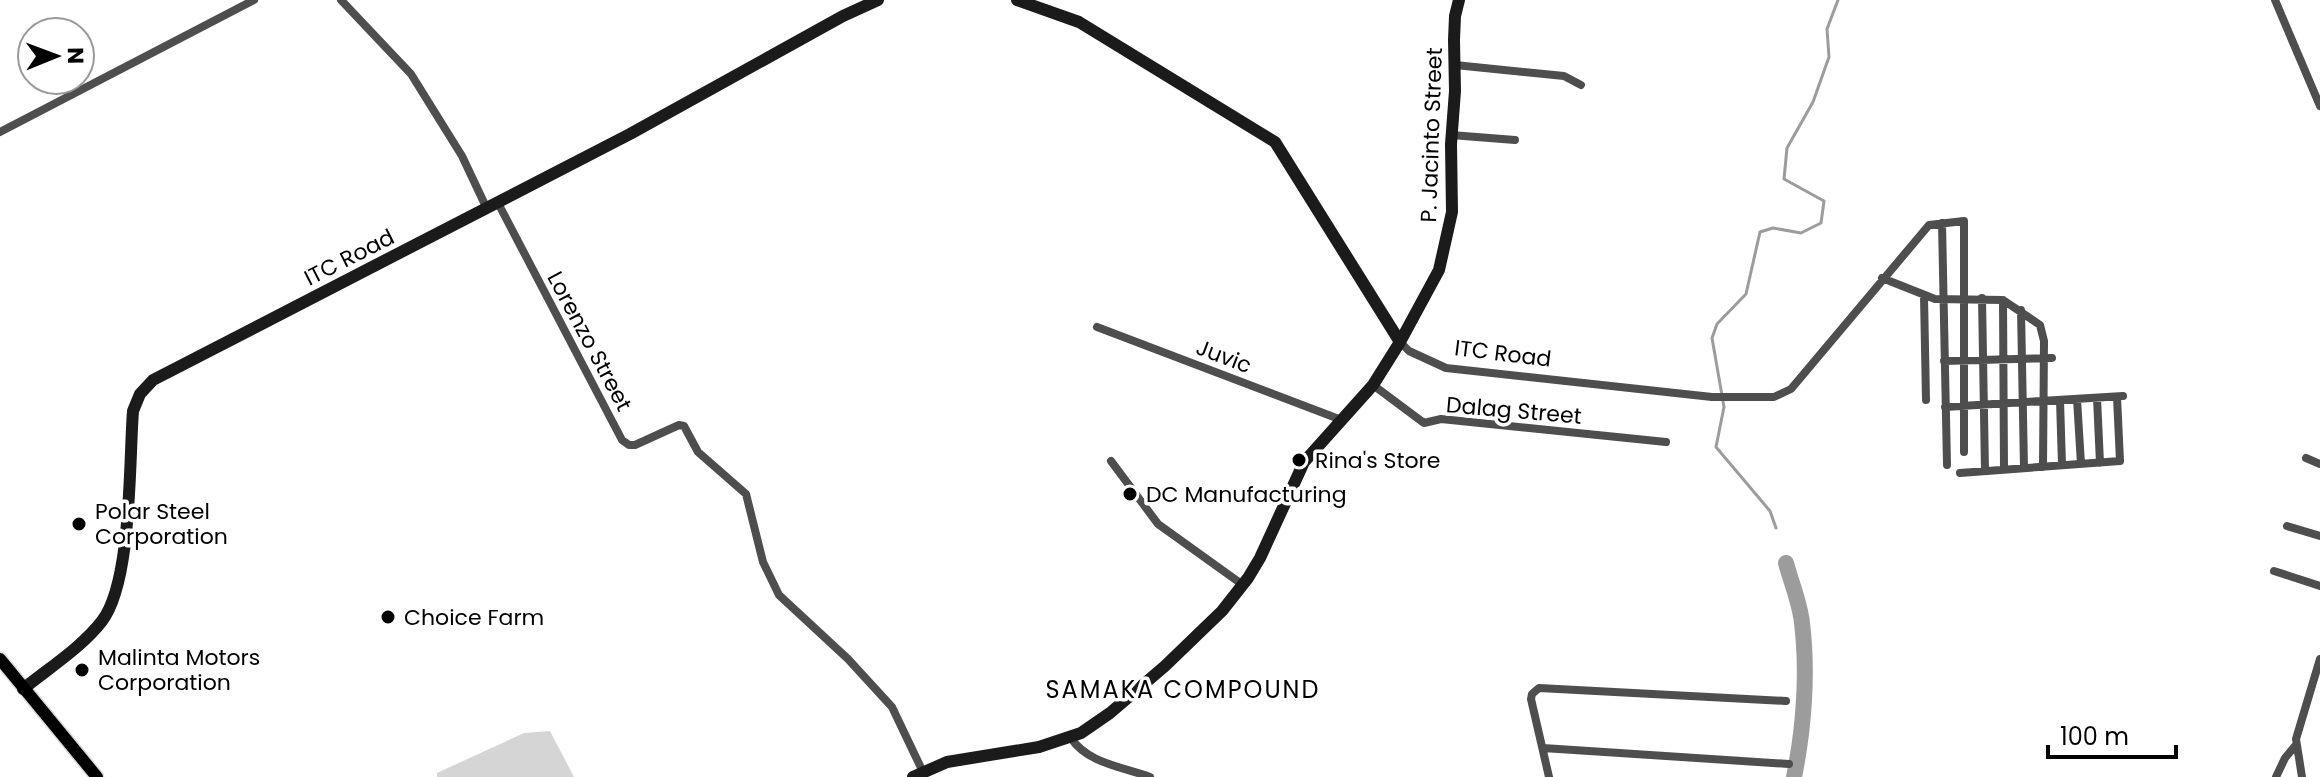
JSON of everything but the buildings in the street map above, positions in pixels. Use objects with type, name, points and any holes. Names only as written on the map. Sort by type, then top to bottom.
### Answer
[{"type":"main road","points":[[0,659],[97,777]]},
{"type":"street","points":[[0,132],[254,0]]},
{"type":"street","name":"Lorenzo Street","points":[[341,0],[411,74],[493,206],[622,440],[635,445],[679,425],[686,427],[698,452],[746,494],[763,562],[779,595],[848,659],[892,707],[918,774]]},
{"type":"street","name":"ITC Road","points":[[23,689],[101,623],[116,595],[123,565],[133,411],[140,394],[153,380],[493,206],[843,16],[878,0]]},
{"type":"street","name":"ITC Road","points":[[1017,0],[1079,22],[1275,142],[1400,342],[1409,351],[1446,368],[1712,397],[1774,397],[1791,389],[1929,225],[1942,223]]},
{"type":"street","name":"P. Jacinto Street","points":[[918,774],[958,759],[1029,749],[1071,738],[1110,713],[1165,666],[1222,611],[1243,585],[1260,558],[1304,462],[1339,419],[1373,385],[1439,270],[1452,212],[1451,135],[1455,91],[1455,16],[1459,0]]},
{"type":"street","points":[[2275,0],[2320,106]]},
{"type":"street","points":[[1455,65],[1564,76],[1581,85]]},
{"type":"street","points":[[1451,135],[1515,140]]},
{"type":"street","points":[[1947,465],[1942,223],[1964,221],[1964,452]]},
{"type":"street","points":[[1882,278],[1924,296],[2003,300],[2040,325],[2048,358],[2042,401],[2043,467]]},
{"type":"street","points":[[1924,296],[1926,400]]},
{"type":"street","points":[[1982,298],[1985,471]]},
{"type":"street","points":[[2003,300],[2004,469]]},
{"type":"street","points":[[2021,310],[2024,468]]},
{"type":"street","name":"Juvic","points":[[1097,327],[1339,419]]},
{"type":"street","points":[[1944,361],[2048,358]]},
{"type":"street","name":"Dalag Street","points":[[1373,385],[1424,423],[1441,419],[1666,442]]},
{"type":"street","points":[[1945,407],[2120,397],[2120,461],[1960,473]]},
{"type":"street","points":[[2097,398],[2100,463]]},
{"type":"street","points":[[2077,399],[2081,464]]},
{"type":"street","points":[[2060,400],[2062,465]]},
{"type":"street","points":[[2306,458],[2320,464]]},
{"type":"street","points":[[1111,461],[1158,524],[1243,585]]},
{"type":"street","points":[[2287,526],[2320,536]]},
{"type":"street","points":[[2274,571],[2320,586]]},
{"type":"street","points":[[2276,777],[2295,746],[2320,659]]},
{"type":"street","points":[[1549,777],[1531,699],[1535,689],[1786,701]]},
{"type":"street","points":[[1071,738],[1092,757],[1150,777]]},
{"type":"street","points":[[2295,746],[2302,777]]},
{"type":"street","points":[[1543,748],[1789,764]]},
{"type":"shaded area","points":[[550,731],[574,777],[437,777],[437,773],[524,733]]},
{"type":"waterway","points":[[1776,528],[1770,511],[1716,447],[1724,407],[1712,338],[1717,324],[1746,294],[1760,232],[1773,228],[1801,233],[1821,223],[1824,201],[1784,179],[1787,148],[1813,102],[1829,57],[1827,29],[1838,0]]},
{"type":"waterway","points":[[1786,563],[1801,615],[1805,661],[1803,720],[1794,777]]},
{"type":"place","name":"Rina's Store","points":[[1299,460]]},
{"type":"place","name":"DC Manufacturing","points":[[1130,494]]},
{"type":"place","name":"Polar Steel Corporation","points":[[79,524]]},
{"type":"place","name":"Choice Farm","points":[[388,617]]},
{"type":"place","name":"Malinta Motors Corporation","points":[[82,670]]},
{"type":"district","name":"SAMAKA COMPOUND","points":[[1183,690]]}]
